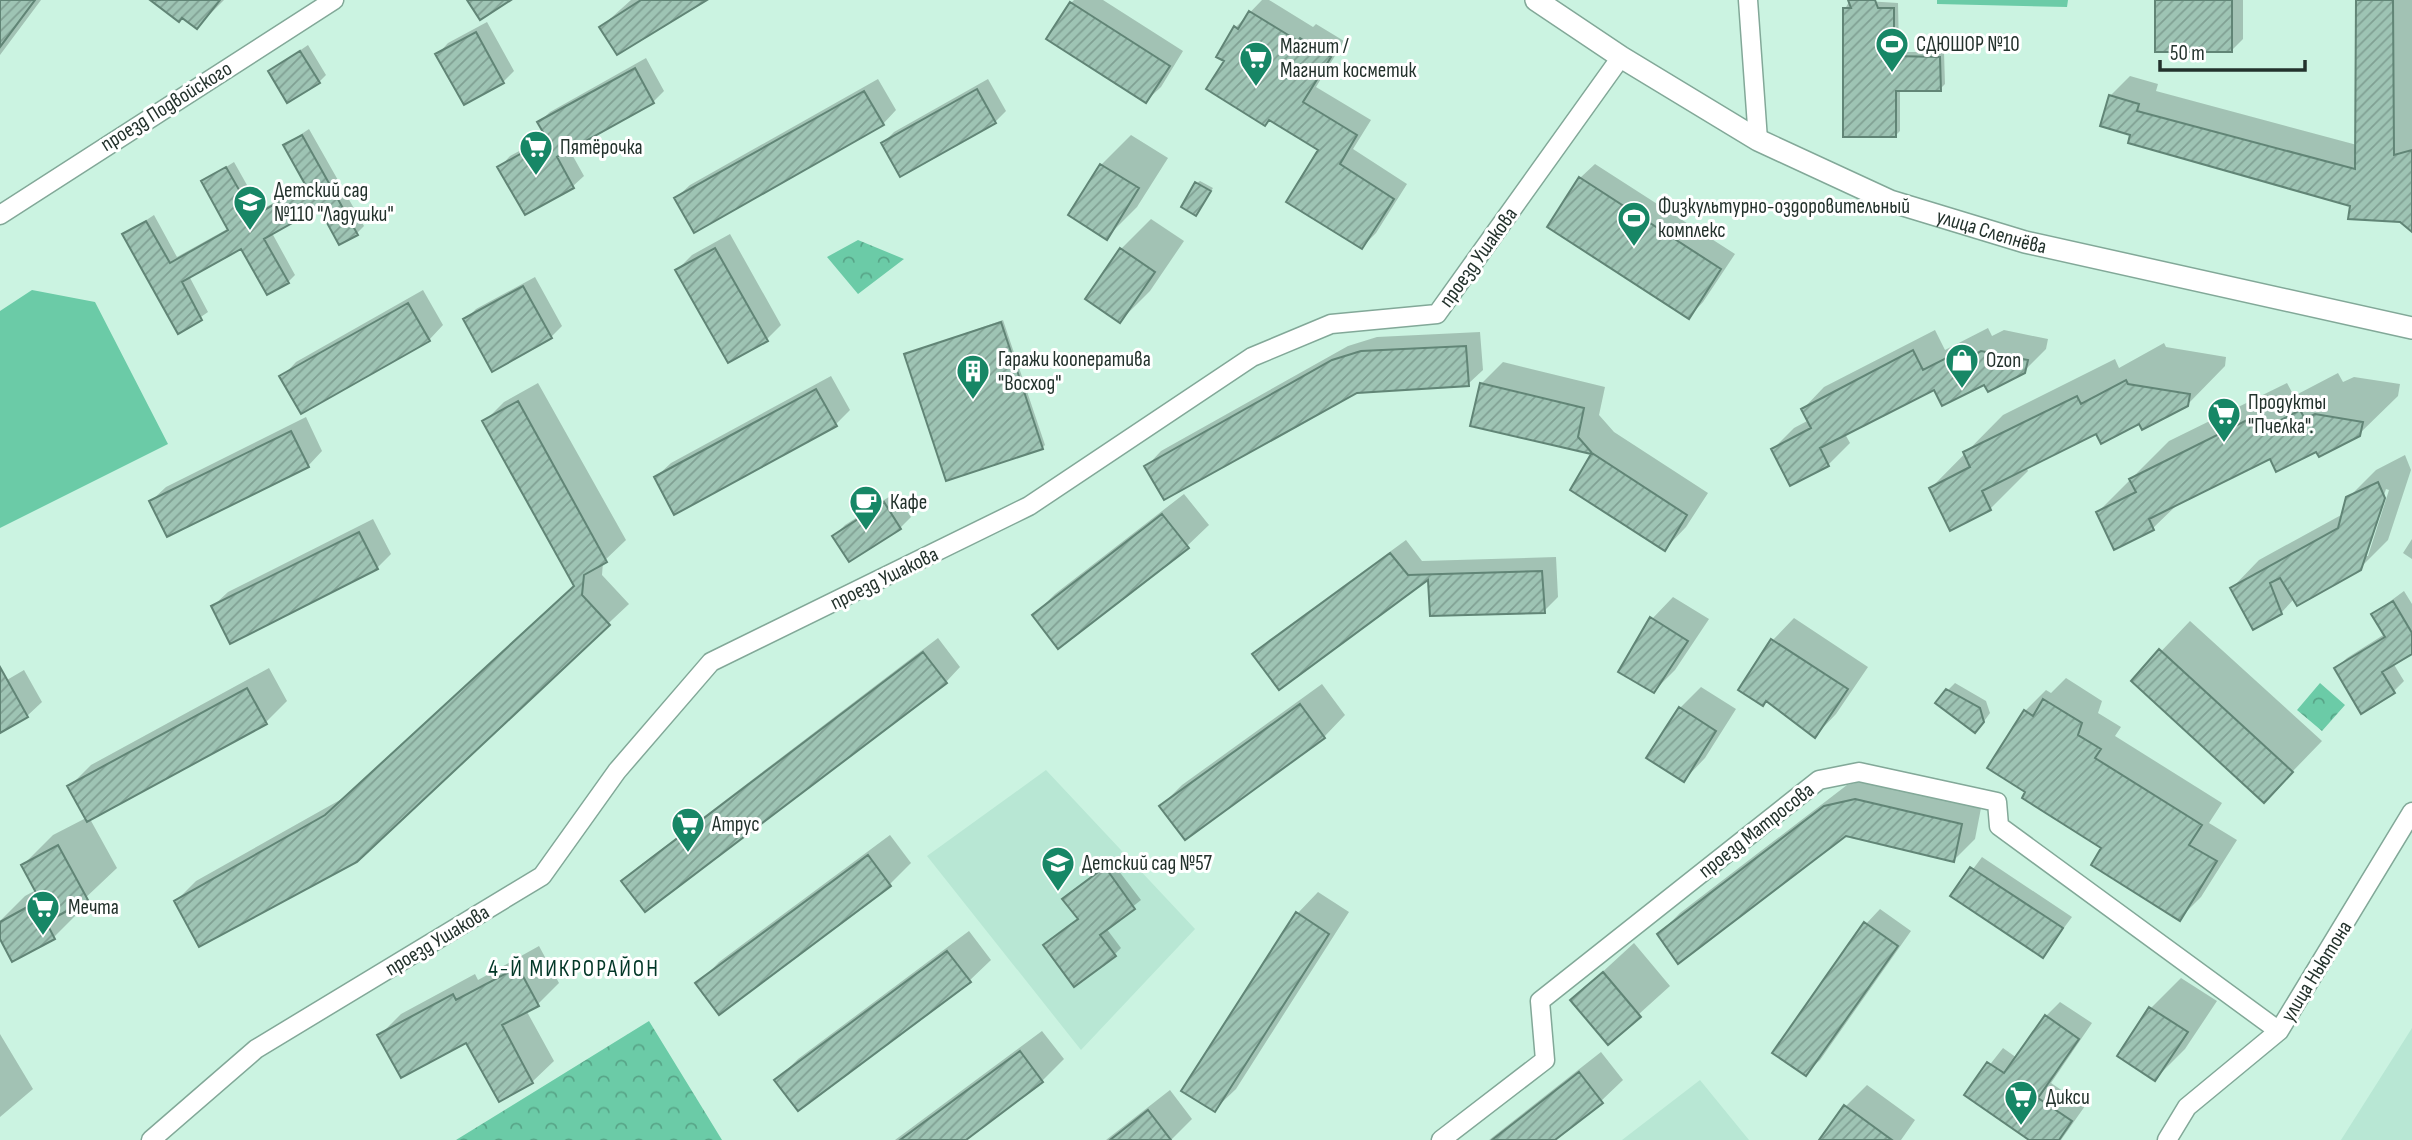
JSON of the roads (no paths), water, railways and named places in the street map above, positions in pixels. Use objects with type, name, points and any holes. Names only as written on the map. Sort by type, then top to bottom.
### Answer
[{"type":"street","name":"проезд Подвойского","points":[[0,215],[334,0]]},
{"type":"street","name":"улица Слепнёва","points":[[1536,0],[1621,57],[1758,140],[1890,201],[1990,232],[2412,328]]},
{"type":"street","points":[[1748,0],[1758,140]]},
{"type":"street","name":"проезд Ушакова","points":[[150,1140],[256,1049],[542,876],[617,771],[711,662],[1029,506],[1252,357],[1331,324],[1437,314],[1621,57]]},
{"type":"street","name":"проезд Матросова","points":[[1441,1140],[1545,1060],[1540,1001],[1819,780],[1859,772],[1997,802],[1999,827],[2279,1031]]},
{"type":"street","name":"улица Ньютона","points":[[2167,1140],[2187,1107],[2279,1031],[2412,812]]},
{"type":"place","name":"СДЮШОР №10","points":[[1892,74]]},
{"type":"place","name":"Магнит / Магнит косметик","points":[[1256,88]]},
{"type":"place","name":"Пятёрочка","points":[[536,177]]},
{"type":"place","name":"Детский сад №110 \"Ладушки\"","points":[[250,232]]},
{"type":"place","name":"Физкультурно-оздоровительный комплекс","points":[[1634,248]]},
{"type":"place","name":"Ozon","points":[[1962,390]]},
{"type":"place","name":"Гаражи кооператива \"Восход\"","points":[[973,401]]},
{"type":"place","name":"Продукты \"Пчелка\".","points":[[2224,444]]},
{"type":"place","name":"Кафе","points":[[866,532]]},
{"type":"place","name":"Атрус","points":[[688,854]]},
{"type":"place","name":"Детский сад №57","points":[[1058,893]]},
{"type":"place","name":"Мечта","points":[[43,937]]},
{"type":"place","name":"Дикси","points":[[2021,1127]]},
{"type":"district","name":"4-Й МИКРОРАЙОН","points":[[574,968]]}]
